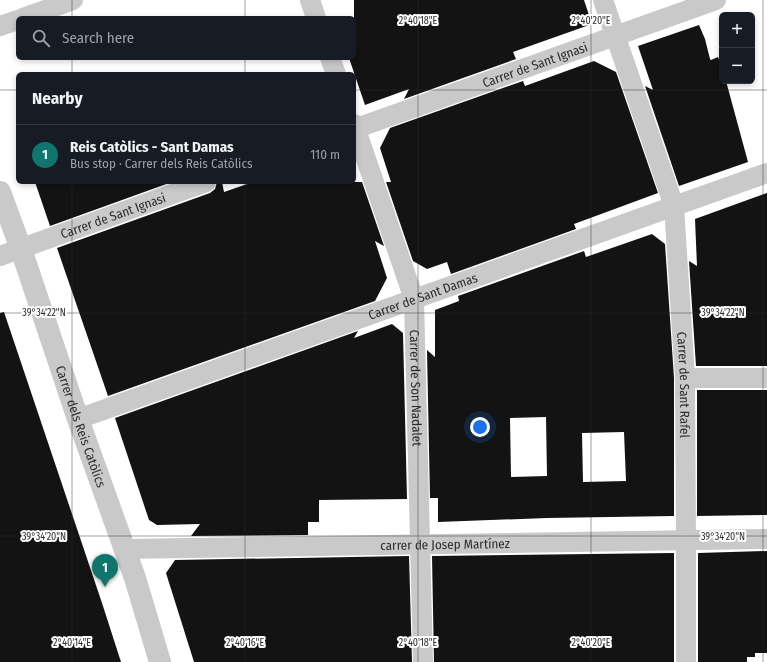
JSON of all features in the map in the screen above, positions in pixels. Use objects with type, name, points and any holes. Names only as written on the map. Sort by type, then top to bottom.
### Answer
[{"type":"street","points":[[29,16],[73,0]]},
{"type":"street","points":[[310,0],[315,16]]},
{"type":"street","name":"Carrer de Sant Rafel","points":[[603,0],[674,206],[684,378],[686,662]]},
{"type":"street","name":"Carrer de Sant Ignasi","points":[[356,127],[716,0]]},
{"type":"street","points":[[0,26],[16,21]]},
{"type":"street","points":[[331,60],[335,72]]},
{"type":"street","name":"Carrer de Son Nadalet","points":[[356,130],[414,299],[423,662]]},
{"type":"street","name":"Carrer de Sant Damas","points":[[78,419],[767,173]]},
{"type":"street","name":"Carrer de Sant Ignasi","points":[[0,256],[200,184]]},
{"type":"street","name":"Carrer dels Reis Catòlics","points":[[0,192],[21,248],[78,419],[135,578],[160,662]]},
{"type":"street","points":[[684,378],[767,378]]},
{"type":"street","name":"carrer de Josep Martínez","points":[[124,549],[767,539]]},
{"type":"building","points":[[354,0],[584,0],[592,24],[513,52],[516,59],[404,99],[409,89],[365,105],[356,79],[356,72],[354,72],[350,60],[356,60],[356,16],[354,16]]},
{"type":"building","points":[[699,25],[705,39],[710,59],[711,60],[718,57],[719,60],[719,84],[727,84],[748,162],[679,186],[645,86],[653,90],[638,46]]},
{"type":"building","points":[[594,61],[616,72],[658,193],[574,224],[576,229],[451,274],[447,262],[427,269],[413,261],[386,182],[391,182],[380,148],[390,128],[523,81],[525,86]]},
{"type":"building","points":[[356,182],[362,182],[384,246],[375,241],[387,278],[375,301],[108,396],[57,248],[210,193],[215,189],[216,184],[222,184],[224,192],[247,184],[356,184]]},
{"type":"building","points":[[36,184],[166,184],[50,226]]},
{"type":"building","points":[[767,193],[767,366],[696,366],[689,261],[697,266],[695,219]]},
{"type":"building","points":[[652,234],[665,244],[674,378],[674,516],[547,518],[438,522],[438,498],[430,498],[427,350],[435,357],[435,310],[459,301],[458,296],[584,251],[586,257]],"holes":[[[546,417],[547,476],[511,477],[510,418]],[[624,432],[626,481],[583,482],[582,433]]]},
{"type":"building","points":[[4,312],[121,662],[0,662],[0,313]]},
{"type":"building","points":[[392,324],[403,333],[407,499],[319,500],[319,522],[308,522],[308,535],[191,536],[200,524],[157,525],[149,520],[115,418],[358,331],[354,338]]},
{"type":"building","points":[[697,390],[767,390],[767,515],[697,516]]},
{"type":"building","points":[[767,551],[767,653],[755,653],[755,657],[747,657],[747,662],[698,662],[698,553]]},
{"type":"building","points":[[674,553],[674,662],[434,662],[432,556]]},
{"type":"building","points":[[409,556],[412,662],[194,662],[166,573],[175,560]]},
{"type":"place","name":"Reis Catòlics - Sant Damas","points":[[105,587]]}]
